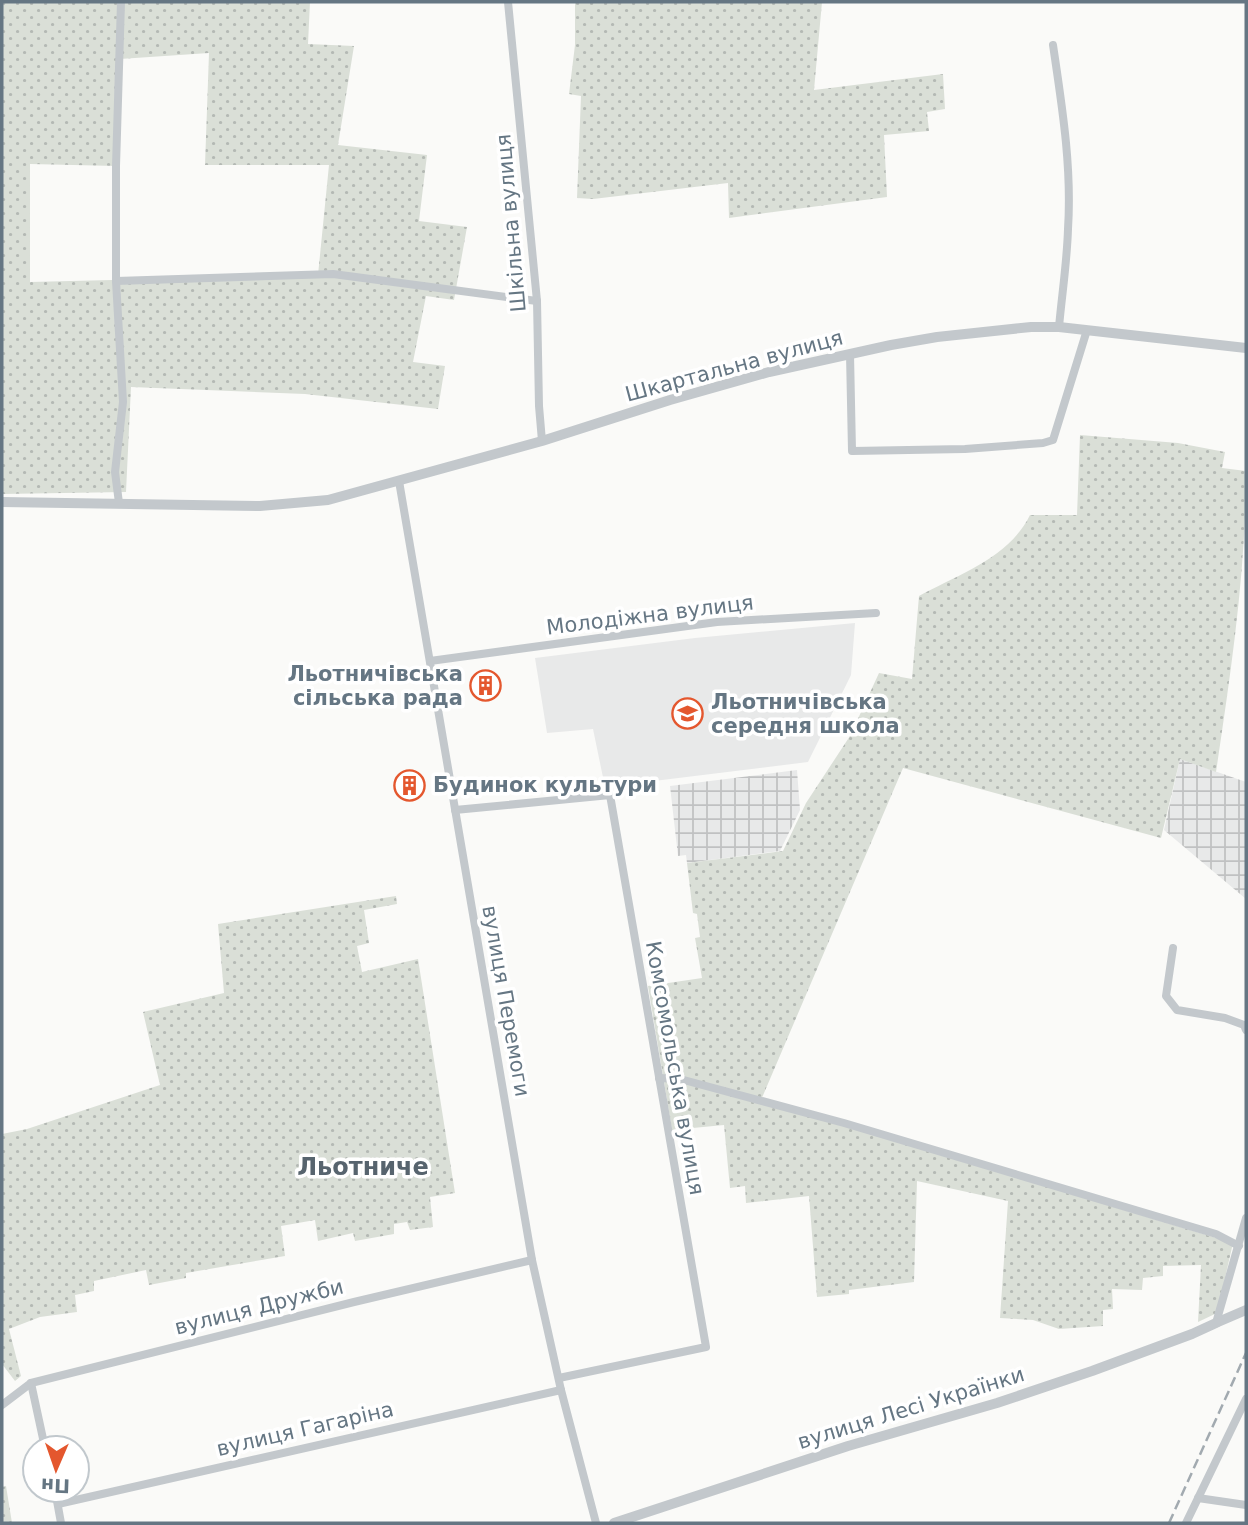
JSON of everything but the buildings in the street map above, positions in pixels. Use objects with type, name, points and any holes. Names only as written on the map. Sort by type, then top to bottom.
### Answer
[{"type":"street","points":[[119,503],[115,472],[123,402],[116,282],[116,166],[121,2]]},
{"type":"street","name":"Шкільна вулиця","points":[[508,2],[537,301],[542,441]]},
{"type":"street","points":[[1053,45],[1064,118],[1068,196],[1068,229],[1059,327]]},
{"type":"street","points":[[116,282],[333,274],[537,301]]},
{"type":"street","name":"Шкартальна вулиця","points":[[2,502],[260,506],[328,500],[542,441],[745,379],[849,354],[937,337],[1031,327],[1059,327],[1246,348]]},
{"type":"street","points":[[849,354],[852,366],[852,450],[965,449],[1043,443],[1054,440],[1087,330]]},
{"type":"street","name":"вулиця Перемоги","points":[[399,481],[532,1260],[558,1378],[596,1523]]},
{"type":"street","name":"Молодіжна вулиця","points":[[430,661],[717,622],[876,613]]},
{"type":"street","name":"Комсомольська вулиця","points":[[455,810],[610,795],[706,1347],[558,1378]]},
{"type":"street","points":[[1172,948],[1166,996],[1177,1010],[1225,1018],[1244,1025],[1246,1030]]},
{"type":"street","points":[[659,1078],[680,1079],[844,1123],[1216,1234],[1239,1246]]},
{"type":"street","points":[[1217,1322],[1246,1218]]},
{"type":"street","name":"вулиця Дружби","points":[[2,1405],[31,1382],[532,1260]]},
{"type":"street","name":"вулиця Лесі Українки","points":[[614,1523],[848,1446],[997,1403],[1092,1371],[1192,1334],[1246,1310]]},
{"type":"street","points":[[31,1382],[42,1434]]},
{"type":"street","name":"вулиця Гагаріна","points":[[91,1497],[561,1390]]},
{"type":"street","points":[[1186,1523],[1246,1399]]},
{"type":"street","points":[[1198,1498],[1246,1505]]},
{"type":"street","points":[[58,1504],[61,1523]]},
{"type":"shaded area","points":[[2,2],[310,2],[308,44],[354,46],[338,145],[427,155],[419,221],[467,227],[454,300],[426,296],[413,362],[445,366],[438,409],[305,394],[131,387],[126,492],[2,494]],"holes":[[[209,53],[205,165],[329,165],[318,275],[30,282],[30,164],[116,166],[120,59]]]},
{"type":"shaded area","points":[[575,2],[822,2],[814,90],[943,74],[945,109],[927,112],[929,131],[884,135],[887,197],[729,218],[728,183],[593,199],[577,198],[581,96],[569,94],[575,45]]},
{"type":"shaded area","points":[[1080,435],[1178,443],[1225,452],[1222,468],[1246,471],[1240,584],[1216,772],[1180,759],[1161,838],[903,768],[761,1100],[1233,1243],[1217,1313],[1198,1322],[1201,1265],[1163,1266],[1163,1276],[1143,1278],[1142,1290],[1112,1289],[1113,1309],[1103,1310],[1103,1326],[1059,1329],[1033,1320],[1000,1318],[1008,1201],[917,1181],[914,1282],[817,1297],[809,1196],[746,1203],[745,1186],[730,1188],[724,1125],[672,1130],[648,986],[702,978],[695,938],[700,937],[697,914],[693,913],[687,863],[783,851],[806,803],[850,736],[879,673],[912,679],[919,596],[996,554],[1021,530],[1030,515],[1077,515]]},
{"type":"shaded area","name":"Льотничівська середня школа","points":[[855,623],[851,675],[808,762],[605,787],[593,729],[547,733],[535,658],[695,638]]},
{"type":"shaded area","points":[[1180,759],[1246,782],[1246,899],[1164,830]]},
{"type":"shaded area","points":[[797,770],[800,810],[780,851],[687,863],[686,855],[678,856],[670,786]]},
{"type":"shaded area","points":[[396,896],[397,904],[364,910],[369,943],[357,946],[362,972],[418,959],[455,1193],[430,1197],[433,1227],[410,1230],[407,1222],[394,1224],[394,1234],[355,1241],[353,1233],[318,1241],[315,1220],[281,1226],[285,1256],[186,1273],[186,1278],[149,1285],[146,1270],[94,1281],[94,1291],[75,1295],[77,1312],[40,1317],[9,1329],[21,1376],[15,1381],[2,1364],[2,1134],[27,1129],[160,1085],[143,1012],[224,993],[218,924]]},
{"type":"shaded area","points":[[6,1486],[12,1523],[2,1523],[2,1487]]},
{"type":"railway","points":[[1169,1523],[1246,1353]]},
{"type":"place","name":"Льотничівська сільська рада","points":[[486,686]]},
{"type":"place","name":"Льотничівська середня школа","points":[[688,714]]},
{"type":"place","name":"Будинок культури","points":[[410,785]]},
{"type":"district","name":"Льотниче","points":[[363,1167]]}]
